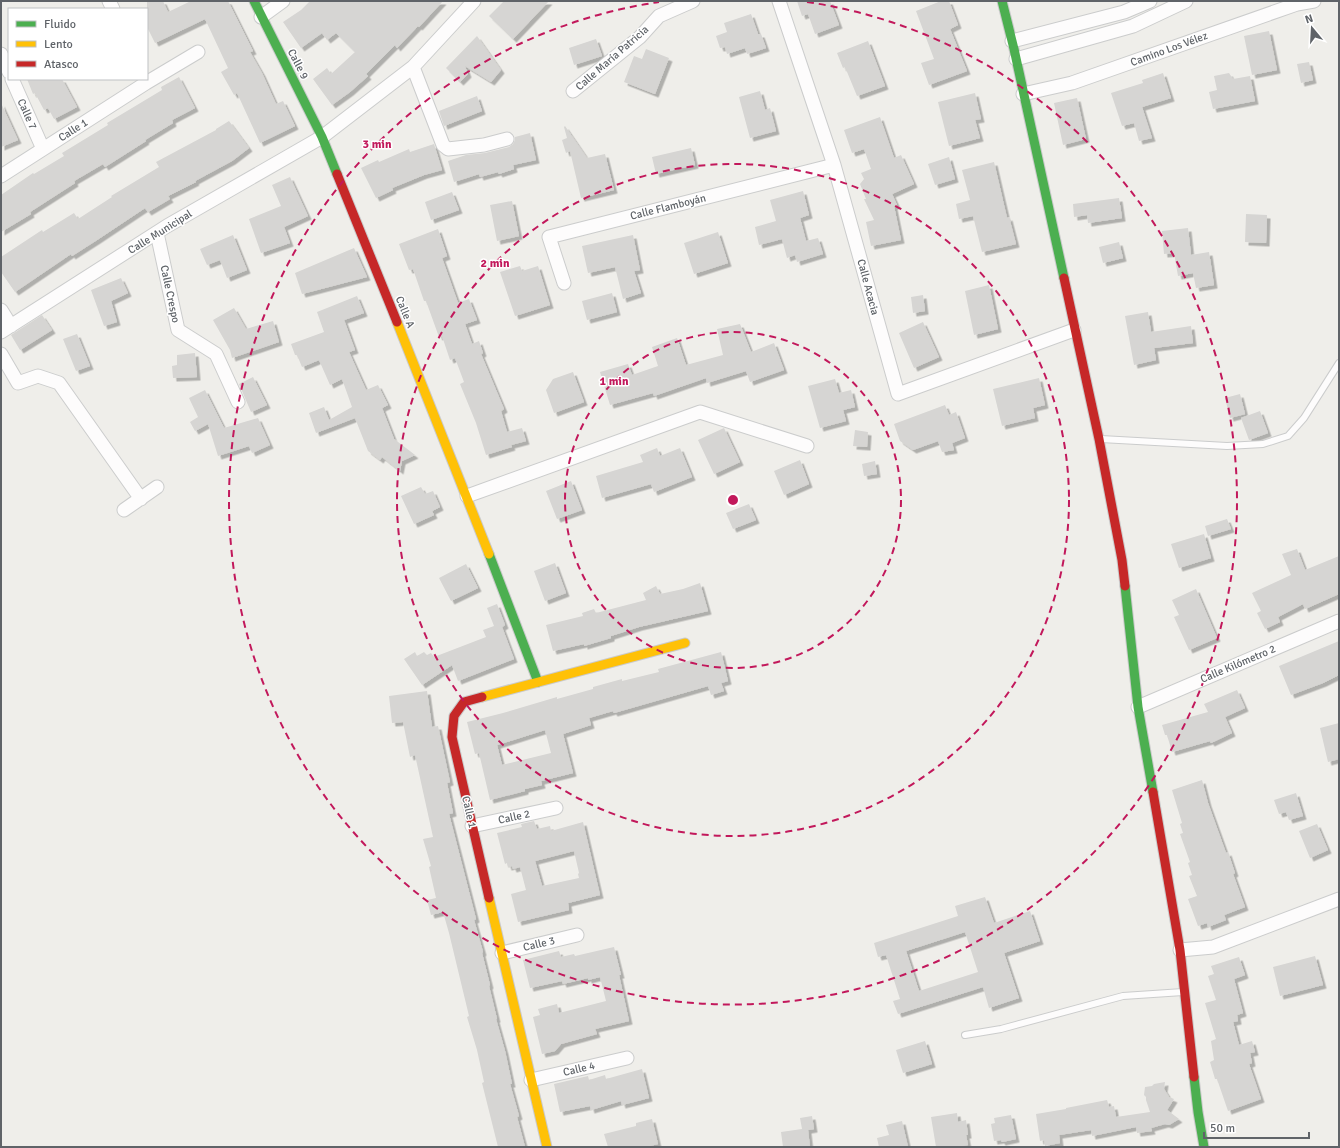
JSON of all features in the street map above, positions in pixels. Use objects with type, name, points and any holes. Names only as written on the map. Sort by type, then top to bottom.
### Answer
[{"type":"street","name":"Calle 9","points":[[254,1],[322,137]]},
{"type":"street","points":[[261,17],[283,1]]},
{"type":"street","name":"Calle Municipal","points":[[6,329],[157,233],[322,137],[413,67],[474,1]]},
{"type":"street","name":"Calle María Patricia","points":[[573,92],[640,37],[659,16],[693,1]]},
{"type":"street","name":"Calle Acacia","points":[[779,1],[834,165],[898,394],[1074,330]]},
{"type":"street","points":[[1002,1],[1099,439],[1122,560],[1138,707],[1180,950],[1198,1112],[1204,1147]]},
{"type":"street","points":[[1012,41],[1124,12],[1150,1]]},
{"type":"street","points":[[1016,59],[1133,26],[1186,1]]},
{"type":"street","name":"Camino Los Vélez","points":[[1023,94],[1072,83],[1297,4],[1314,1]]},
{"type":"street","name":"Calle 1","points":[[148,79],[198,52]]},
{"type":"street","points":[[1,54],[8,70]]},
{"type":"street","points":[[413,67],[443,145],[448,149],[484,145],[507,139]]},
{"type":"street","name":"Calle 7","points":[[12,80],[43,149]]},
{"type":"street","name":"Calle 1","points":[[1,176],[145,81]]},
{"type":"street","name":"Calle A","points":[[322,137],[467,496],[538,682]]},
{"type":"street","name":"Calle Flamboyán","points":[[564,283],[549,236],[834,165]]},
{"type":"street","name":"Calle Crespo","points":[[157,233],[178,330],[216,354],[238,402]]},
{"type":"street","points":[[1,310],[6,329]]},
{"type":"street","points":[[1,354],[18,382],[38,376],[59,383],[141,499]]},
{"type":"street","points":[[467,496],[700,412],[807,446]]},
{"type":"street","points":[[124,510],[157,487]]},
{"type":"street","name":"Calle Kilómetro 2","points":[[1138,707],[1339,621]]},
{"type":"street","name":"Calle 1","points":[[547,1147],[452,737],[454,716],[464,702],[685,642]]},
{"type":"street","name":"Calle 2","points":[[472,826],[556,808]]},
{"type":"street","points":[[1180,950],[1213,947],[1339,899]]},
{"type":"street","name":"Calle 3","points":[[502,953],[577,935]]},
{"type":"street","name":"Calle 4","points":[[531,1080],[627,1058]]},
{"type":"lane","points":[[1099,439],[1227,446],[1264,444],[1288,436],[1304,418],[1339,363]]},
{"type":"lane","points":[[965,1035],[1001,1029],[1123,996],[1185,992]]},
{"type":"building","points":[[147,1],[163,1],[168,12],[191,1],[228,1],[253,51],[250,52],[262,73],[276,104],[283,101],[295,126],[260,143],[237,93],[234,95],[221,72],[228,68],[205,19],[155,43],[148,29]]},
{"type":"building","points":[[310,1],[443,1],[397,48],[395,45],[366,74],[368,76],[332,105],[313,79],[327,68],[331,74],[355,52],[336,33],[327,40],[322,33],[301,48],[283,22],[301,10]]},
{"type":"building","points":[[504,1],[549,1],[513,39],[489,16]]},
{"type":"building","points":[[797,1],[830,1],[839,25],[815,34],[808,14],[802,16]]},
{"type":"building","points":[[941,1],[949,1],[958,25],[950,29],[967,71],[929,85],[921,63],[934,59],[916,11]]},
{"type":"building","points":[[751,14],[758,34],[761,34],[766,48],[747,54],[745,48],[727,54],[725,47],[720,48],[716,36],[727,32],[724,23]]},
{"type":"building","points":[[1269,31],[1277,70],[1252,75],[1244,36]]},
{"type":"building","points":[[477,36],[501,70],[491,82],[465,66],[468,74],[460,82],[446,68]]},
{"type":"building","points":[[596,39],[602,56],[574,65],[569,48]]},
{"type":"building","points":[[868,41],[885,86],[857,96],[845,67],[843,68],[837,53]]},
{"type":"building","points":[[646,49],[669,58],[655,94],[624,82],[634,56],[642,59]]},
{"type":"building","points":[[1309,62],[1313,80],[1301,83],[1297,64]]},
{"type":"building","points":[[1163,73],[1171,98],[1142,107],[1152,138],[1139,141],[1134,123],[1122,126],[1111,93],[1143,83],[1142,80]]},
{"type":"building","points":[[1229,73],[1233,79],[1250,76],[1255,101],[1213,109],[1209,92],[1217,90],[1214,76]]},
{"type":"building","points":[[179,77],[195,108],[172,120],[173,123],[105,167],[103,164],[74,181],[75,183],[30,212],[31,214],[1,232],[1,195],[33,173],[34,174],[64,156],[62,153],[108,125],[107,123],[162,90],[161,87]]},
{"type":"building","points":[[27,80],[63,80],[77,107],[54,119],[48,108],[44,110],[35,93],[33,94]]},
{"type":"building","points":[[760,91],[765,110],[770,108],[776,131],[750,138],[739,97]]},
{"type":"building","points":[[975,93],[981,119],[975,120],[980,138],[949,146],[938,102]]},
{"type":"building","points":[[477,96],[482,111],[444,126],[439,111]]},
{"type":"building","points":[[1077,98],[1086,139],[1063,145],[1054,103]]},
{"type":"building","points":[[1,103],[18,140],[1,147]]},
{"type":"building","points":[[880,117],[894,158],[901,155],[914,184],[892,194],[897,205],[894,206],[901,240],[871,246],[866,222],[874,220],[864,199],[866,199],[860,184],[864,179],[861,173],[871,169],[864,149],[852,153],[844,130]]},
{"type":"building","points":[[229,121],[249,148],[232,161],[168,196],[170,199],[148,212],[145,208],[72,256],[71,254],[15,292],[1,272],[1,257],[42,230],[43,232],[74,213],[78,219],[112,197],[111,196],[159,167],[156,162],[216,130]]},
{"type":"building","points":[[565,126],[587,158],[605,154],[614,190],[581,198],[570,151],[566,153],[562,140],[567,138]]},
{"type":"building","points":[[530,133],[536,160],[513,165],[514,169],[499,174],[498,172],[480,177],[479,174],[454,182],[448,161],[466,155],[485,153],[509,147],[513,144],[515,137]]},
{"type":"building","points":[[434,144],[442,170],[424,175],[392,188],[393,190],[376,198],[361,168],[409,149],[410,152]]},
{"type":"building","points":[[691,148],[695,165],[656,174],[652,157]]},
{"type":"building","points":[[949,157],[955,179],[935,185],[928,164]]},
{"type":"building","points":[[994,162],[1007,218],[1009,217],[1016,244],[982,252],[973,216],[959,219],[956,204],[970,200],[962,170]]},
{"type":"building","points":[[290,177],[308,216],[284,227],[290,243],[261,253],[249,219],[281,206],[272,185]]},
{"type":"building","points":[[803,191],[809,215],[800,218],[806,241],[818,238],[823,254],[797,262],[795,255],[787,258],[782,239],[759,245],[755,227],[776,221],[770,200]]},
{"type":"building","points":[[452,192],[459,210],[431,220],[425,202]]},
{"type":"building","points":[[1119,198],[1122,218],[1088,223],[1087,215],[1074,217],[1073,204]]},
{"type":"building","points":[[512,201],[519,236],[497,241],[490,205]]},
{"type":"building","points":[[1246,214],[1267,215],[1266,243],[1245,242]]},
{"type":"building","points":[[1188,228],[1191,255],[1209,252],[1214,285],[1196,288],[1193,273],[1178,276],[1174,253],[1164,254],[1162,231]]},
{"type":"building","points":[[438,229],[447,256],[442,258],[458,303],[469,299],[477,320],[465,324],[472,344],[479,341],[483,353],[481,354],[504,409],[501,411],[507,432],[522,428],[526,441],[486,455],[476,423],[460,384],[464,382],[455,358],[450,360],[442,336],[439,337],[426,301],[424,301],[413,269],[409,270],[399,244]]},
{"type":"building","points":[[718,232],[728,263],[694,274],[684,243]]},
{"type":"building","points":[[233,235],[247,270],[227,278],[220,260],[207,265],[200,249]]},
{"type":"building","points":[[633,235],[640,270],[634,271],[641,293],[623,299],[615,267],[588,273],[582,246]]},
{"type":"building","points":[[1119,242],[1123,258],[1103,263],[1099,247]]},
{"type":"building","points":[[354,248],[367,277],[302,294],[295,273]]},
{"type":"building","points":[[520,266],[522,271],[538,266],[550,305],[515,316],[500,272]]},
{"type":"building","points":[[121,278],[128,293],[111,301],[117,322],[104,326],[91,290]]},
{"type":"building","points":[[989,285],[998,329],[974,335],[965,291]]},
{"type":"building","points":[[612,293],[617,312],[587,320],[582,301]]},
{"type":"building","points":[[923,295],[925,311],[913,313],[911,297]]},
{"type":"building","points":[[357,296],[364,313],[344,320],[355,350],[349,352],[366,390],[378,385],[388,405],[382,408],[394,439],[415,455],[402,461],[400,471],[382,457],[380,460],[368,451],[355,418],[316,433],[309,413],[324,407],[329,420],[352,407],[342,379],[330,385],[319,360],[302,367],[291,344],[324,332],[317,312]]},
{"type":"building","points":[[234,308],[246,329],[273,321],[279,342],[232,358],[230,350],[213,320]]},
{"type":"building","points":[[1148,312],[1151,332],[1191,326],[1193,343],[1154,348],[1156,360],[1134,365],[1125,316]]},
{"type":"building","points":[[42,315],[52,330],[20,350],[11,335]]},
{"type":"building","points":[[923,322],[939,357],[914,368],[899,333]]},
{"type":"building","points":[[740,324],[751,352],[774,343],[784,370],[750,382],[746,371],[707,383],[706,378],[654,396],[653,393],[610,405],[600,372],[628,364],[632,375],[658,366],[652,347],[677,338],[686,365],[723,355],[717,329]]},
{"type":"building","points":[[77,334],[90,366],[76,371],[63,339]]},
{"type":"building","points":[[195,353],[197,377],[173,378],[172,366],[177,365],[177,355]]},
{"type":"building","points":[[573,372],[584,402],[554,413],[546,390],[553,379]]},
{"type":"building","points":[[253,377],[267,405],[251,412],[239,384]]},
{"type":"building","points":[[1039,378],[1045,405],[1033,408],[1035,418],[1002,426],[993,389]]},
{"type":"building","points":[[835,379],[839,393],[851,390],[855,407],[843,410],[846,421],[820,428],[808,386]]},
{"type":"building","points":[[205,390],[224,428],[258,418],[270,445],[252,453],[249,446],[218,456],[208,424],[195,431],[190,422],[198,417],[189,398]]},
{"type":"building","points":[[1240,394],[1245,414],[1230,418],[1225,398]]},
{"type":"building","points":[[945,405],[949,415],[956,412],[965,438],[952,443],[954,450],[942,452],[938,441],[913,450],[900,441],[894,424]]},
{"type":"building","points":[[1260,411],[1268,433],[1249,440],[1241,418]]},
{"type":"building","points":[[724,428],[740,462],[714,474],[698,440]]},
{"type":"building","points":[[855,430],[868,432],[867,447],[853,446]]},
{"type":"building","points":[[657,448],[660,456],[680,448],[692,477],[654,492],[651,484],[602,498],[596,476],[643,462],[640,455]]},
{"type":"building","points":[[800,460],[809,484],[784,495],[774,471]]},
{"type":"building","points":[[875,461],[877,474],[864,476],[862,464]]},
{"type":"building","points":[[571,481],[582,510],[557,519],[546,491]]},
{"type":"building","points":[[421,487],[425,494],[433,491],[440,507],[432,511],[434,515],[414,524],[401,496]]},
{"type":"building","points":[[749,504],[756,520],[733,529],[726,513]]},
{"type":"building","points":[[1227,519],[1231,529],[1208,536],[1205,526]]},
{"type":"building","points":[[1204,534],[1211,558],[1179,568],[1171,544]]},
{"type":"building","points":[[1297,549],[1305,570],[1339,556],[1339,594],[1305,609],[1303,604],[1278,617],[1280,622],[1265,629],[1257,613],[1261,611],[1252,593],[1291,575],[1282,554]]},
{"type":"building","points":[[555,563],[566,593],[545,601],[534,571]]},
{"type":"building","points":[[466,564],[478,588],[451,601],[439,578]]},
{"type":"building","points":[[700,583],[708,611],[639,627],[611,636],[611,638],[584,646],[584,644],[553,651],[546,625],[583,616],[582,613],[594,609],[596,613],[646,600],[643,593],[656,586],[660,594],[683,589]]},
{"type":"building","points":[[1196,589],[1217,638],[1189,650],[1174,617],[1179,615],[1172,600]]},
{"type":"building","points":[[497,604],[505,625],[502,627],[514,659],[458,681],[452,665],[422,685],[404,659],[415,652],[417,656],[424,652],[427,655],[431,653],[434,657],[486,637],[483,630],[494,626],[487,608]]},
{"type":"building","points":[[1339,641],[1339,675],[1323,683],[1291,695],[1279,666]]},
{"type":"building","points":[[721,652],[728,681],[721,683],[724,691],[711,695],[708,686],[614,713],[613,711],[589,718],[591,725],[563,734],[573,773],[541,781],[542,785],[490,800],[479,753],[475,754],[467,722],[557,697],[557,699],[622,679],[622,681],[659,672],[658,669]],"holes":[[[545,730],[551,753],[502,765],[497,745]]]},
{"type":"building","points":[[1237,690],[1245,708],[1225,717],[1232,733],[1211,743],[1210,741],[1172,752],[1167,735],[1165,735],[1162,725],[1208,712],[1204,704]]},
{"type":"building","points":[[427,691],[432,727],[438,726],[450,782],[447,783],[453,813],[449,814],[476,919],[474,920],[483,952],[496,1019],[512,1084],[510,1084],[519,1116],[517,1117],[525,1147],[498,1147],[482,1083],[484,1082],[477,1050],[467,1017],[469,1016],[443,912],[431,915],[427,900],[436,898],[429,867],[431,866],[423,839],[433,837],[415,755],[410,757],[403,722],[392,723],[389,696]]},
{"type":"building","points":[[1339,723],[1339,759],[1328,762],[1320,728]]},
{"type":"building","points":[[1202,780],[1208,803],[1226,853],[1228,852],[1235,873],[1233,874],[1245,907],[1224,915],[1226,920],[1208,927],[1207,923],[1198,926],[1188,899],[1197,896],[1189,876],[1192,875],[1188,863],[1190,862],[1180,834],[1183,833],[1180,824],[1182,823],[1172,790]]},
{"type":"building","points":[[1296,793],[1303,816],[1289,820],[1286,812],[1279,814],[1274,800]]},
{"type":"building","points":[[534,821],[537,829],[550,826],[551,831],[583,822],[600,895],[568,903],[569,910],[518,922],[511,894],[526,890],[520,867],[513,869],[512,866],[508,867],[507,863],[505,864],[497,833],[522,827],[521,824]],"holes":[[[574,851],[579,878],[542,886],[535,861]]]},
{"type":"building","points":[[1317,824],[1328,850],[1310,858],[1299,831]]},
{"type":"building","points":[[985,897],[994,923],[1030,911],[1040,941],[1004,953],[1019,998],[989,1008],[983,987],[898,1014],[893,1001],[900,999],[886,955],[878,957],[874,943],[958,916],[955,906]],"holes":[[[965,932],[978,972],[919,991],[906,951]]]},
{"type":"building","points":[[614,947],[621,975],[619,975],[629,1021],[595,1029],[597,1034],[561,1044],[555,1051],[542,1054],[533,1017],[540,1015],[538,1009],[557,1004],[559,1013],[606,1001],[600,977],[588,980],[588,978],[563,984],[562,981],[530,988],[523,960],[559,951],[561,957],[574,954],[575,956]]},
{"type":"building","points":[[1315,956],[1323,985],[1280,996],[1273,967]]},
{"type":"building","points":[[1239,957],[1245,975],[1234,979],[1243,1013],[1237,1015],[1238,1021],[1233,1022],[1239,1045],[1252,1041],[1255,1052],[1250,1053],[1252,1063],[1249,1064],[1261,1099],[1228,1111],[1210,1062],[1214,1060],[1211,1041],[1216,1039],[1205,1003],[1216,1000],[1208,976],[1214,974],[1211,966]]},
{"type":"building","points":[[925,1041],[932,1064],[903,1073],[896,1050]]},
{"type":"building","points":[[642,1069],[649,1098],[622,1105],[621,1101],[591,1110],[590,1106],[560,1112],[554,1084],[588,1076],[589,1080],[605,1075],[606,1079]]},
{"type":"building","points":[[1165,1082],[1164,1089],[1169,1097],[1174,1099],[1167,1110],[1179,1119],[1169,1125],[1165,1124],[1151,1128],[1152,1131],[1137,1133],[1136,1127],[1092,1136],[1091,1130],[1059,1135],[1060,1143],[1045,1146],[1044,1140],[1040,1141],[1036,1114],[1107,1100],[1109,1107],[1114,1106],[1116,1117],[1150,1112],[1146,1097],[1144,1095],[1145,1087]]},
{"type":"building","points":[[957,1113],[958,1122],[966,1120],[968,1145],[958,1147],[936,1147],[931,1117]]},
{"type":"building","points":[[1011,1115],[1016,1139],[1002,1142],[1001,1140],[994,1141],[991,1124],[995,1123],[994,1118]]},
{"type":"building","points":[[812,1116],[814,1129],[808,1130],[810,1147],[783,1147],[781,1132],[802,1129],[800,1118]]},
{"type":"building","points":[[652,1119],[658,1144],[646,1147],[608,1147],[604,1134],[636,1126],[636,1123]]},
{"type":"building","points":[[902,1121],[908,1147],[879,1147],[877,1138],[889,1135],[886,1125]]},
{"type":"traffic: fast","points":[[254,1],[322,137],[337,174]]},
{"type":"traffic: fast","points":[[1002,1],[1014,49],[1064,278]]},
{"type":"traffic: fast","points":[[489,554],[538,682]]},
{"type":"traffic: fast","points":[[1125,586],[1138,707],[1153,792]]},
{"type":"traffic: fast","points":[[1194,1077],[1204,1147]]},
{"type":"traffic: slow","points":[[397,322],[489,554]]},
{"type":"traffic: slow","points":[[482,697],[685,643]]},
{"type":"traffic: slow","points":[[489,898],[547,1147]]},
{"type":"traffic: jam","points":[[337,174],[397,322]]},
{"type":"traffic: jam","points":[[1064,278],[1099,439],[1122,560],[1125,586]]},
{"type":"traffic: jam","points":[[482,697],[464,702],[454,716],[452,737],[489,898]]},
{"type":"traffic: jam","points":[[1153,792],[1180,950],[1194,1077]]}]
